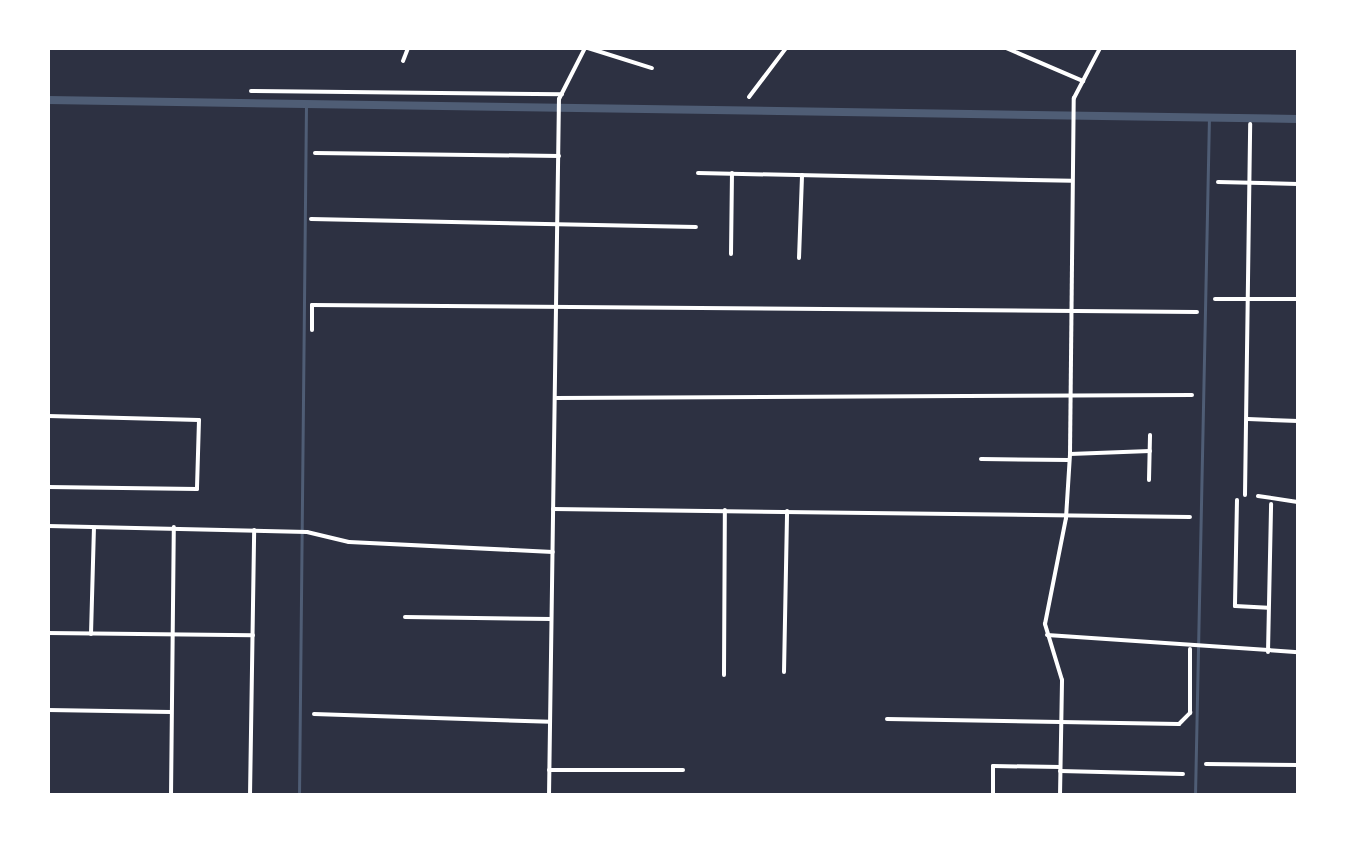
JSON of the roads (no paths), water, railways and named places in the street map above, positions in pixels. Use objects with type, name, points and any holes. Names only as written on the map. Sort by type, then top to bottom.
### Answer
[{"type":"street","points":[[403,61],[408,48]]},
{"type":"street","points":[[549,796],[560,96],[586,48],[652,68]]},
{"type":"street","points":[[749,97],[786,48]]},
{"type":"street","points":[[1006,48],[1083,81]]},
{"type":"street","points":[[1060,796],[1062,680],[1048,635],[1066,518],[1069,457],[1074,98],[1100,48]]},
{"type":"street","points":[[252,91],[560,96]]},
{"type":"street","points":[[1245,495],[1250,124]]},
{"type":"street","points":[[315,153],[559,156]]},
{"type":"street","points":[[698,172],[1072,181]]},
{"type":"street","points":[[731,254],[732,174]]},
{"type":"street","points":[[798,258],[802,175]]},
{"type":"street","points":[[1218,182],[1298,184]]},
{"type":"street","points":[[311,219],[696,227]]},
{"type":"street","points":[[1215,299],[1298,299]]},
{"type":"street","points":[[312,330],[312,306],[556,302],[1196,312]]},
{"type":"street","points":[[555,398],[1192,395]]},
{"type":"street","points":[[48,416],[199,420],[198,490],[48,487]]},
{"type":"street","points":[[1248,419],[1298,421]]},
{"type":"street","points":[[1149,480],[1150,435]]},
{"type":"street","points":[[980,459],[1150,452]]},
{"type":"street","points":[[1258,496],[1298,502]]},
{"type":"street","points":[[1237,500],[1235,606],[1268,608]]},
{"type":"street","points":[[1268,652],[1271,504]]},
{"type":"street","points":[[553,508],[1190,517]]},
{"type":"street","points":[[724,675],[725,510]]},
{"type":"street","points":[[784,672],[788,511]]},
{"type":"street","points":[[48,526],[291,531],[348,542],[552,552]]},
{"type":"street","points":[[92,634],[94,526]]},
{"type":"street","points":[[171,796],[174,528]]},
{"type":"street","points":[[250,796],[254,530]]},
{"type":"street","points":[[405,617],[552,619]]},
{"type":"street","points":[[48,633],[253,635]]},
{"type":"street","points":[[1048,635],[1190,649],[1298,652]]},
{"type":"street","points":[[887,720],[1186,722],[1190,649]]},
{"type":"street","points":[[48,710],[171,712]]},
{"type":"street","points":[[314,714],[550,722]]},
{"type":"street","points":[[1206,764],[1298,765]]},
{"type":"street","points":[[992,796],[993,766],[1184,774]]},
{"type":"street","points":[[549,770],[683,770]]},
{"type":"waterway","points":[[48,100],[1298,119]]},
{"type":"waterway","points":[[299,796],[306,107]]},
{"type":"waterway","points":[[1195,796],[1209,119]]}]
